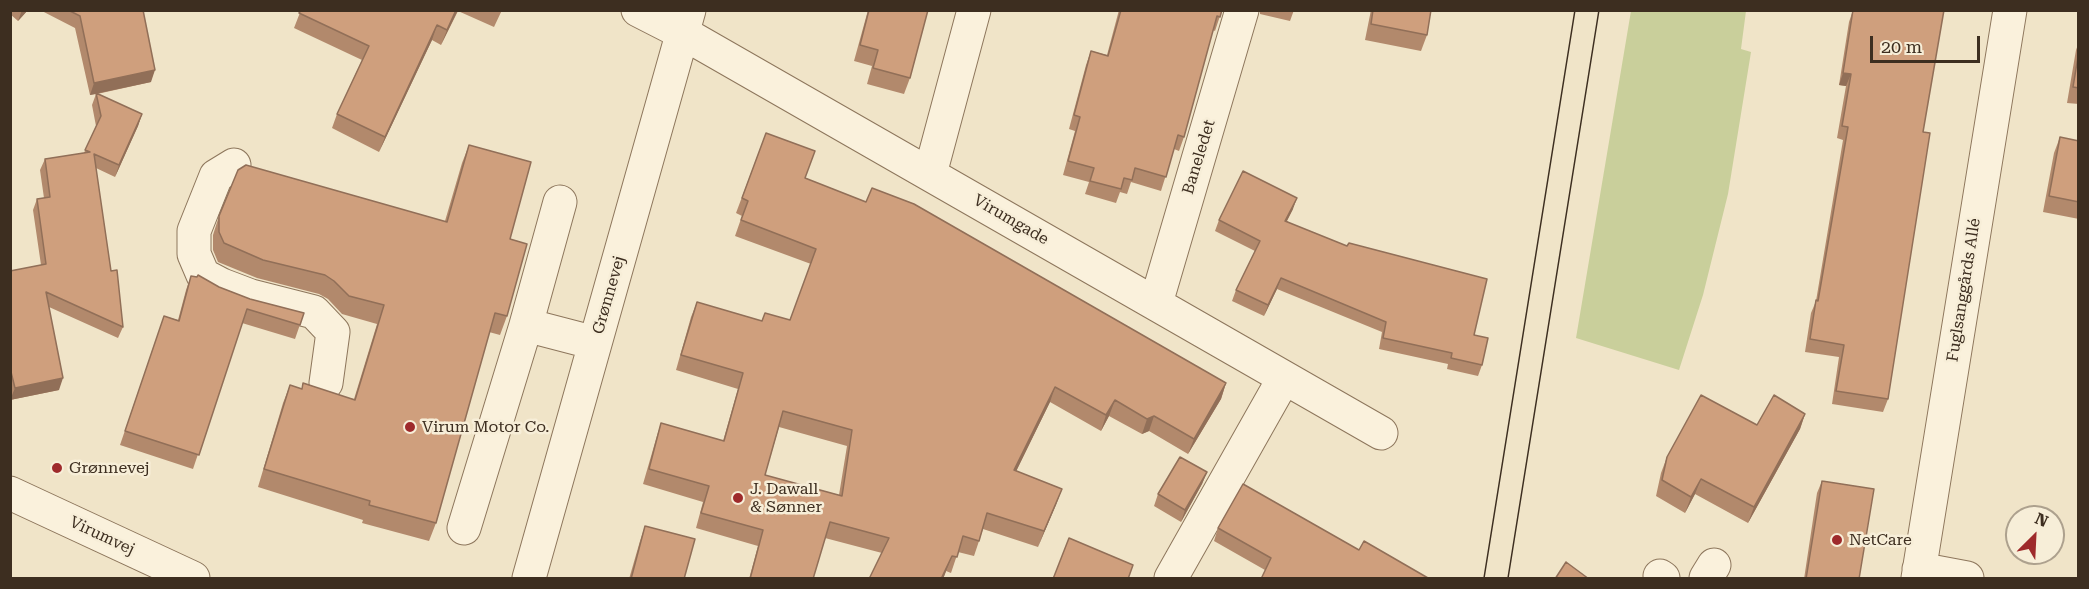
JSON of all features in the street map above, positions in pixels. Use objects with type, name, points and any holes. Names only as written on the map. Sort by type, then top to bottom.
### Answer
[{"type":"street","name":"Virumgade","points":[[638,10],[686,22],[930,174],[1381,433]]},
{"type":"street","points":[[930,174],[974,10]]},
{"type":"street","name":"Baneledet","points":[[1156,303],[1242,10]]},
{"type":"street","name":"Fuglsanggårds Allé","points":[[1967,579],[1918,574],[2010,10]]},
{"type":"street","name":"Grønnevej","points":[[529,579],[686,22]]},
{"type":"street","points":[[234,165],[216,176],[194,231],[194,254],[203,275],[222,285],[251,296],[314,312],[333,332],[326,383]]},
{"type":"street","points":[[464,528],[560,202]]},
{"type":"street","points":[[525,325],[596,342]]},
{"type":"street","points":[[1171,579],[1284,378]]},
{"type":"street","name":"Virumvej","points":[[10,493],[192,578]]},
{"type":"green space","points":[[1631,11],[1746,11],[1741,49],[1751,52],[1728,194],[1703,295],[1679,370],[1576,338]]},
{"type":"building","points":[[68,10],[143,10],[155,70],[94,83],[80,16]]},
{"type":"building","points":[[301,10],[456,10],[447,30],[437,25],[385,137],[337,114],[369,46],[299,13]]},
{"type":"building","points":[[869,10],[928,10],[910,78],[873,68],[878,50],[860,45]]},
{"type":"building","points":[[1121,10],[1222,10],[1220,17],[1217,16],[1184,137],[1178,135],[1166,177],[1135,168],[1132,180],[1124,178],[1121,189],[1090,181],[1094,168],[1068,161],[1080,117],[1074,115],[1091,51],[1108,56]]},
{"type":"building","points":[[1373,10],[1431,10],[1427,35],[1371,24]]},
{"type":"building","points":[[1853,10],[1944,10],[1923,132],[1930,133],[1888,399],[1836,391],[1844,345],[1810,339],[1848,127],[1842,126],[1851,74],[1843,73]]},
{"type":"building","points":[[2079,51],[2079,88],[2073,87]]},
{"type":"building","points":[[96,93],[142,114],[119,165],[94,154],[111,271],[117,270],[123,327],[46,292],[63,378],[15,388],[10,368],[10,271],[46,264],[37,199],[50,197],[45,159],[90,152],[85,150],[101,116]]},
{"type":"building","points":[[766,133],[815,151],[805,178],[866,202],[872,188],[914,204],[1226,383],[1194,439],[1154,416],[1147,419],[1115,400],[1106,415],[1055,387],[1014,470],[1062,489],[1044,531],[987,513],[979,541],[963,536],[957,557],[952,556],[941,579],[869,579],[889,538],[830,522],[813,579],[750,579],[763,530],[701,513],[709,486],[649,469],[661,423],[724,441],[743,373],[681,355],[697,302],[762,321],[765,313],[790,320],[816,249],[741,220],[748,201],[742,198]],"holes":[[[783,411],[852,430],[842,496],[765,475]]]},
{"type":"building","points":[[2060,137],[2079,141],[2079,202],[2049,196]]},
{"type":"building","points":[[469,145],[531,162],[510,239],[527,244],[507,316],[495,313],[436,523],[369,505],[370,501],[264,469],[290,385],[302,389],[303,383],[355,400],[384,305],[349,296],[325,275],[263,260],[224,243],[219,232],[219,216],[238,170],[246,165],[447,222]]},
{"type":"building","points":[[1243,171],[1297,198],[1285,221],[1347,246],[1349,243],[1487,279],[1474,335],[1488,338],[1482,365],[1451,358],[1452,353],[1383,338],[1386,322],[1281,278],[1268,305],[1236,290],[1260,241],[1219,220]]},
{"type":"building","points":[[198,275],[219,287],[250,299],[304,313],[300,325],[247,309],[199,455],[125,431],[164,316],[179,321],[191,276],[197,277]]},
{"type":"building","points":[[1701,395],[1757,425],[1774,395],[1805,414],[1754,507],[1701,479],[1691,497],[1662,480],[1667,457]]},
{"type":"building","points":[[1180,457],[1207,472],[1185,510],[1158,494]]},
{"type":"building","name":"NetCare","points":[[1822,481],[1874,489],[1859,579],[1806,579]]},
{"type":"building","points":[[1243,484],[1359,550],[1364,541],[1428,578],[1261,579],[1271,558],[1218,528]]},
{"type":"building","points":[[645,526],[695,539],[684,579],[631,579]]},
{"type":"building","points":[[1069,538],[1133,565],[1128,579],[1053,579]]},
{"type":"building","points":[[1566,562],[1589,579],[1555,579]]},
{"type":"tram line","points":[[1484,578],[1575,10]]},
{"type":"tram line","points":[[1508,578],[1599,10]]},
{"type":"place","name":"Virum Motor Co.","points":[[410,427]]},
{"type":"place","name":"Grønnevej","points":[[57,468]]},
{"type":"place","name":"J. Dawall & Sønner","points":[[738,498]]},
{"type":"place","name":"NetCare","points":[[1837,540]]}]
